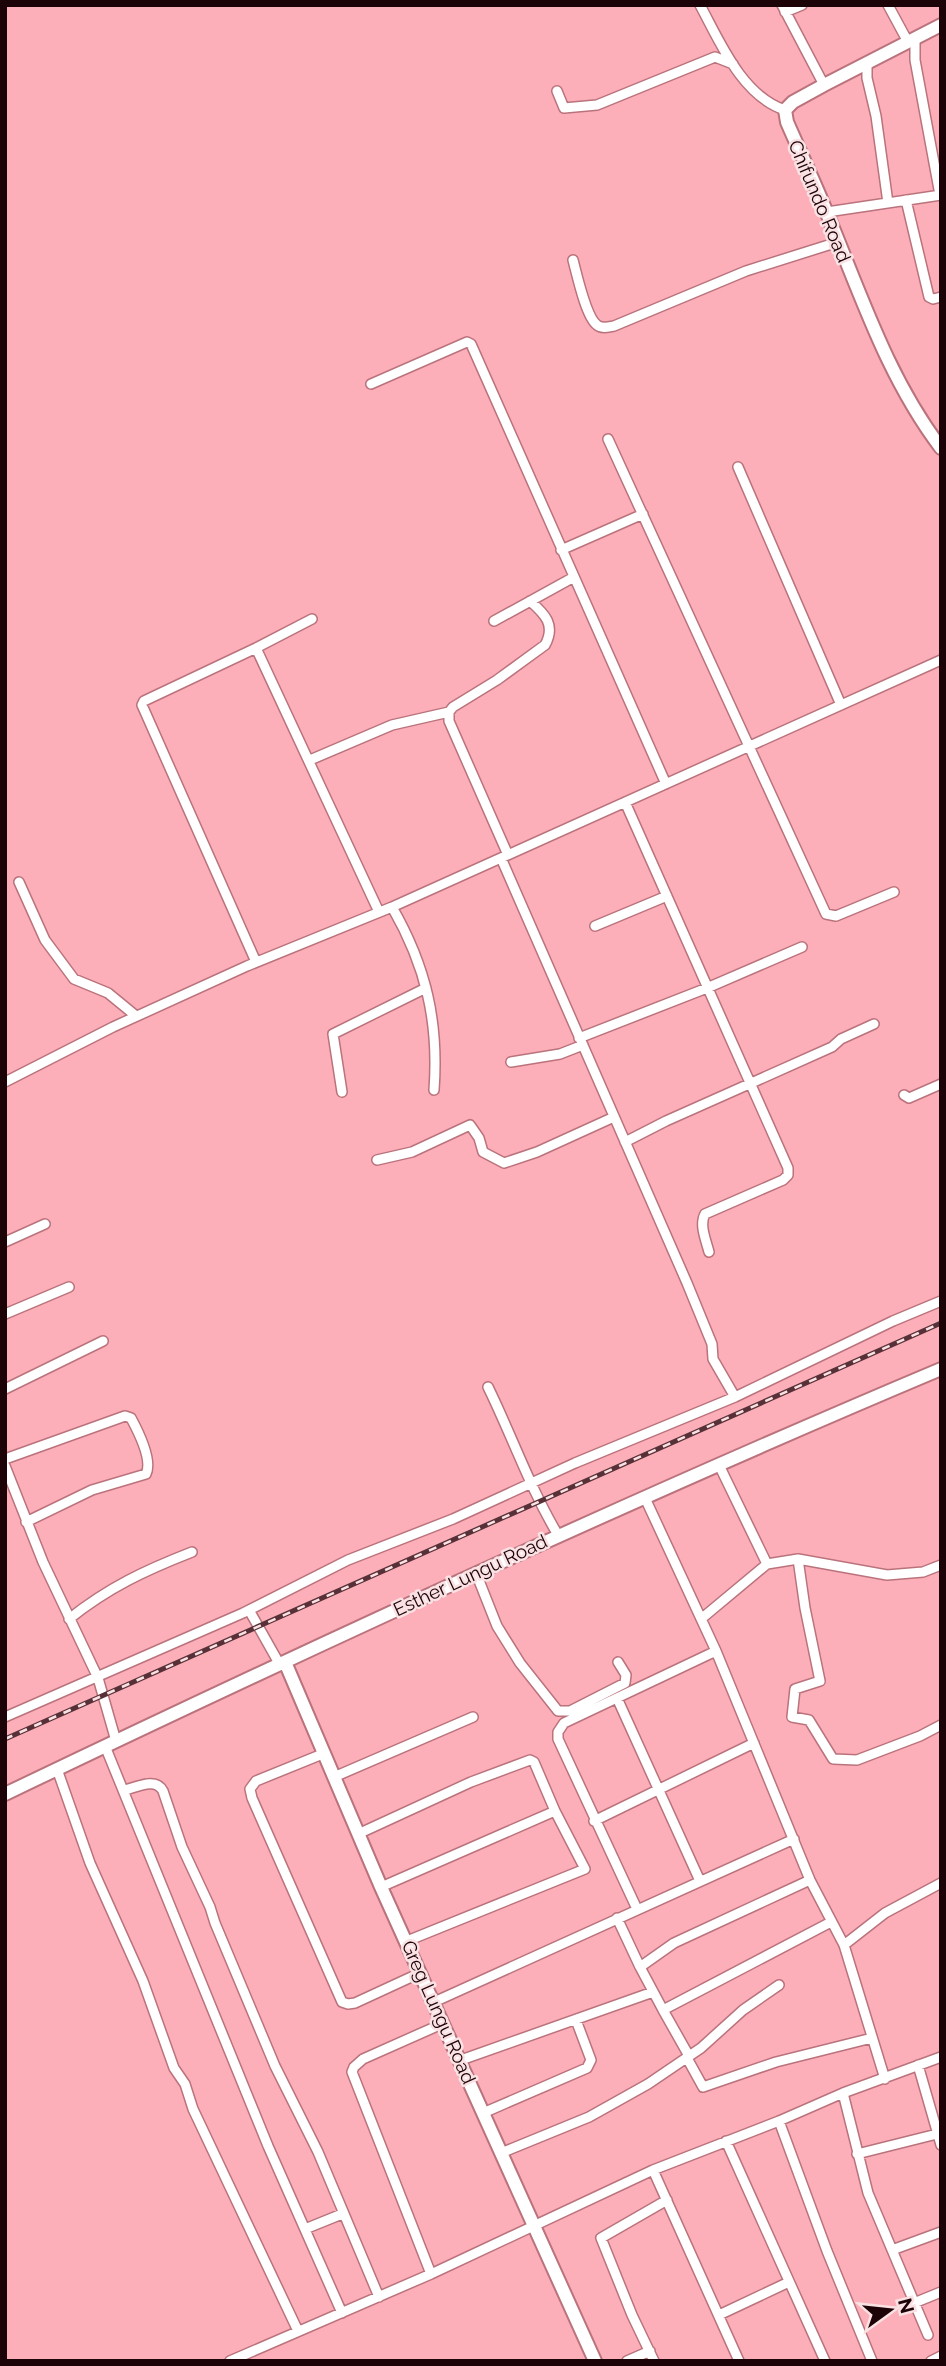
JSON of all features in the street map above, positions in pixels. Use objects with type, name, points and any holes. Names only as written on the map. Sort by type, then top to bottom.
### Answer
[{"type":"street","points":[[700,5],[733,64],[755,91],[774,107],[785,110],[793,102],[824,85],[941,25]]},
{"type":"street","points":[[802,5],[783,9],[824,85]]},
{"type":"street","points":[[827,212],[940,195],[911,40],[888,5]]},
{"type":"street","points":[[557,91],[564,108],[597,104],[715,57],[733,64]]},
{"type":"street","points":[[867,63],[867,78],[876,116],[888,203]]},
{"type":"street","name":"Chifundo Road","points":[[785,110],[787,122],[827,212],[859,295],[901,385],[922,423],[941,447]]},
{"type":"street","points":[[906,200],[929,297],[941,297]]},
{"type":"street","points":[[573,260],[590,314],[596,325],[603,328],[614,326],[746,271],[838,242]]},
{"type":"street","points":[[371,384],[467,342],[471,344],[666,784]]},
{"type":"street","points":[[608,439],[826,914],[836,916],[894,892]]},
{"type":"street","points":[[738,467],[841,705]]},
{"type":"street","points":[[562,550],[643,514]]},
{"type":"street","points":[[494,621],[573,577]]},
{"type":"street","points":[[310,760],[392,726],[449,712],[497,680],[545,645],[550,636],[548,620],[530,601]]},
{"type":"street","points":[[256,962],[142,705],[144,701],[312,619]]},
{"type":"street","points":[[256,648],[379,912]]},
{"type":"street","points":[[5,1082],[136,1016],[256,962],[392,907],[941,660]]},
{"type":"street","points":[[449,712],[449,721],[504,857],[712,1344],[713,1359],[735,1397]]},
{"type":"street","points":[[625,802],[788,1168],[788,1175],[783,1180],[705,1214],[702,1225],[709,1252]]},
{"type":"street","points":[[19,882],[45,940],[74,979],[108,993],[136,1016]]},
{"type":"street","points":[[595,926],[667,896]]},
{"type":"street","points":[[392,907],[420,963],[426,988],[435,1041],[434,1090]]},
{"type":"street","points":[[511,1062],[560,1054],[581,1042],[802,947]]},
{"type":"street","points":[[342,1092],[333,1034],[426,988]]},
{"type":"street","points":[[625,1142],[832,1047],[841,1039],[874,1024]]},
{"type":"street","points":[[904,1095],[909,1098],[941,1084]]},
{"type":"street","points":[[377,1160],[412,1152],[470,1125],[480,1138],[483,1152],[504,1163],[614,1117]]},
{"type":"street","points":[[5,1242],[45,1224]]},
{"type":"street","points":[[5,1314],[69,1287]]},
{"type":"street","points":[[5,1717],[249,1610],[348,1560],[453,1519],[735,1397],[892,1321],[941,1301]]},
{"type":"street","points":[[5,1389],[103,1340]]},
{"type":"street","name":"Esther Lungu Road","points":[[5,1794],[558,1535],[941,1369]]},
{"type":"street","points":[[488,1387],[530,1484],[558,1535]]},
{"type":"street","points":[[5,1459],[125,1416],[131,1418],[142,1444],[149,1466],[146,1474],[92,1490],[26,1522]]},
{"type":"street","points":[[719,1465],[767,1564]]},
{"type":"street","points":[[5,1466],[26,1522],[98,1678],[110,1743],[125,1790],[187,1950],[268,2146],[342,2313]]},
{"type":"street","points":[[645,1498],[716,1651],[810,1880],[844,1945],[885,2079]]},
{"type":"street","points":[[69,1619],[128,1578],[192,1552]]},
{"type":"street","points":[[701,1619],[767,1564],[799,1559],[887,1575],[923,1572],[941,1565]]},
{"type":"street","points":[[799,1559],[805,1608],[820,1681],[795,1689],[792,1717],[809,1720],[833,1759],[857,1760],[941,1725]]},
{"type":"street","points":[[476,1573],[497,1626],[520,1663],[558,1711],[570,1711],[625,1683],[626,1675],[618,1662]]},
{"type":"street","points":[[249,1610],[282,1663]]},
{"type":"street","points":[[637,1909],[594,1821],[558,1739],[558,1732],[564,1723],[716,1651]]},
{"type":"street","name":"Greg Lungu Road","points":[[282,1663],[325,1753],[381,1887],[595,2361]]},
{"type":"street","points":[[617,1698],[699,1881]]},
{"type":"street","points":[[334,1777],[473,1717]]},
{"type":"street","points":[[594,1821],[754,1743]]},
{"type":"street","points":[[325,1753],[256,1782],[250,1789],[252,1798],[342,2002],[355,2003],[420,1973]]},
{"type":"street","points":[[358,1834],[526,1760],[534,1762],[555,1811],[585,1869],[407,1941]]},
{"type":"street","points":[[57,1769],[90,1863],[144,1981],[174,2068],[185,2084],[193,2109],[298,2331]]},
{"type":"street","points":[[125,1790],[155,1783],[163,1791],[193,1874],[210,1907],[275,2066],[318,2152],[379,2297]]},
{"type":"street","points":[[381,1887],[555,1811]]},
{"type":"street","points":[[434,2002],[794,1839]]},
{"type":"street","points":[[640,1967],[674,1943],[810,1880]]},
{"type":"street","points":[[844,1945],[885,1913],[941,1883]]},
{"type":"street","points":[[617,1918],[704,2087],[776,2062],[872,2038]]},
{"type":"street","points":[[663,2010],[831,1922]]},
{"type":"street","points":[[501,2154],[589,2117],[648,2084],[688,2057],[743,2010],[779,1985]]},
{"type":"street","points":[[461,2060],[653,1992]]},
{"type":"street","points":[[483,2113],[587,2068],[591,2060],[576,2020]]},
{"type":"street","points":[[431,2274],[352,2072],[363,2059],[444,2023]]},
{"type":"street","points":[[230,2361],[431,2274],[653,2170],[843,2093],[941,2057]]},
{"type":"street","points":[[918,2065],[941,2145]]},
{"type":"street","points":[[843,2093],[868,2193],[928,2334]]},
{"type":"street","points":[[779,2121],[872,2361]]},
{"type":"street","points":[[857,2154],[937,2134]]},
{"type":"street","points":[[726,2141],[825,2361]]},
{"type":"street","points":[[653,2170],[739,2361]]},
{"type":"street","points":[[654,2361],[601,2238],[667,2200]]},
{"type":"street","points":[[305,2229],[342,2214]]},
{"type":"street","points":[[892,2250],[941,2232]]},
{"type":"street","points":[[719,2315],[789,2282]]},
{"type":"street","points":[[914,2303],[941,2292]]},
{"type":"street","points":[[627,2361],[650,2351]]},
{"type":"street","points":[[931,2361],[941,2356]]},
{"type":"railway","points":[[5,1739],[941,1323]]}]
